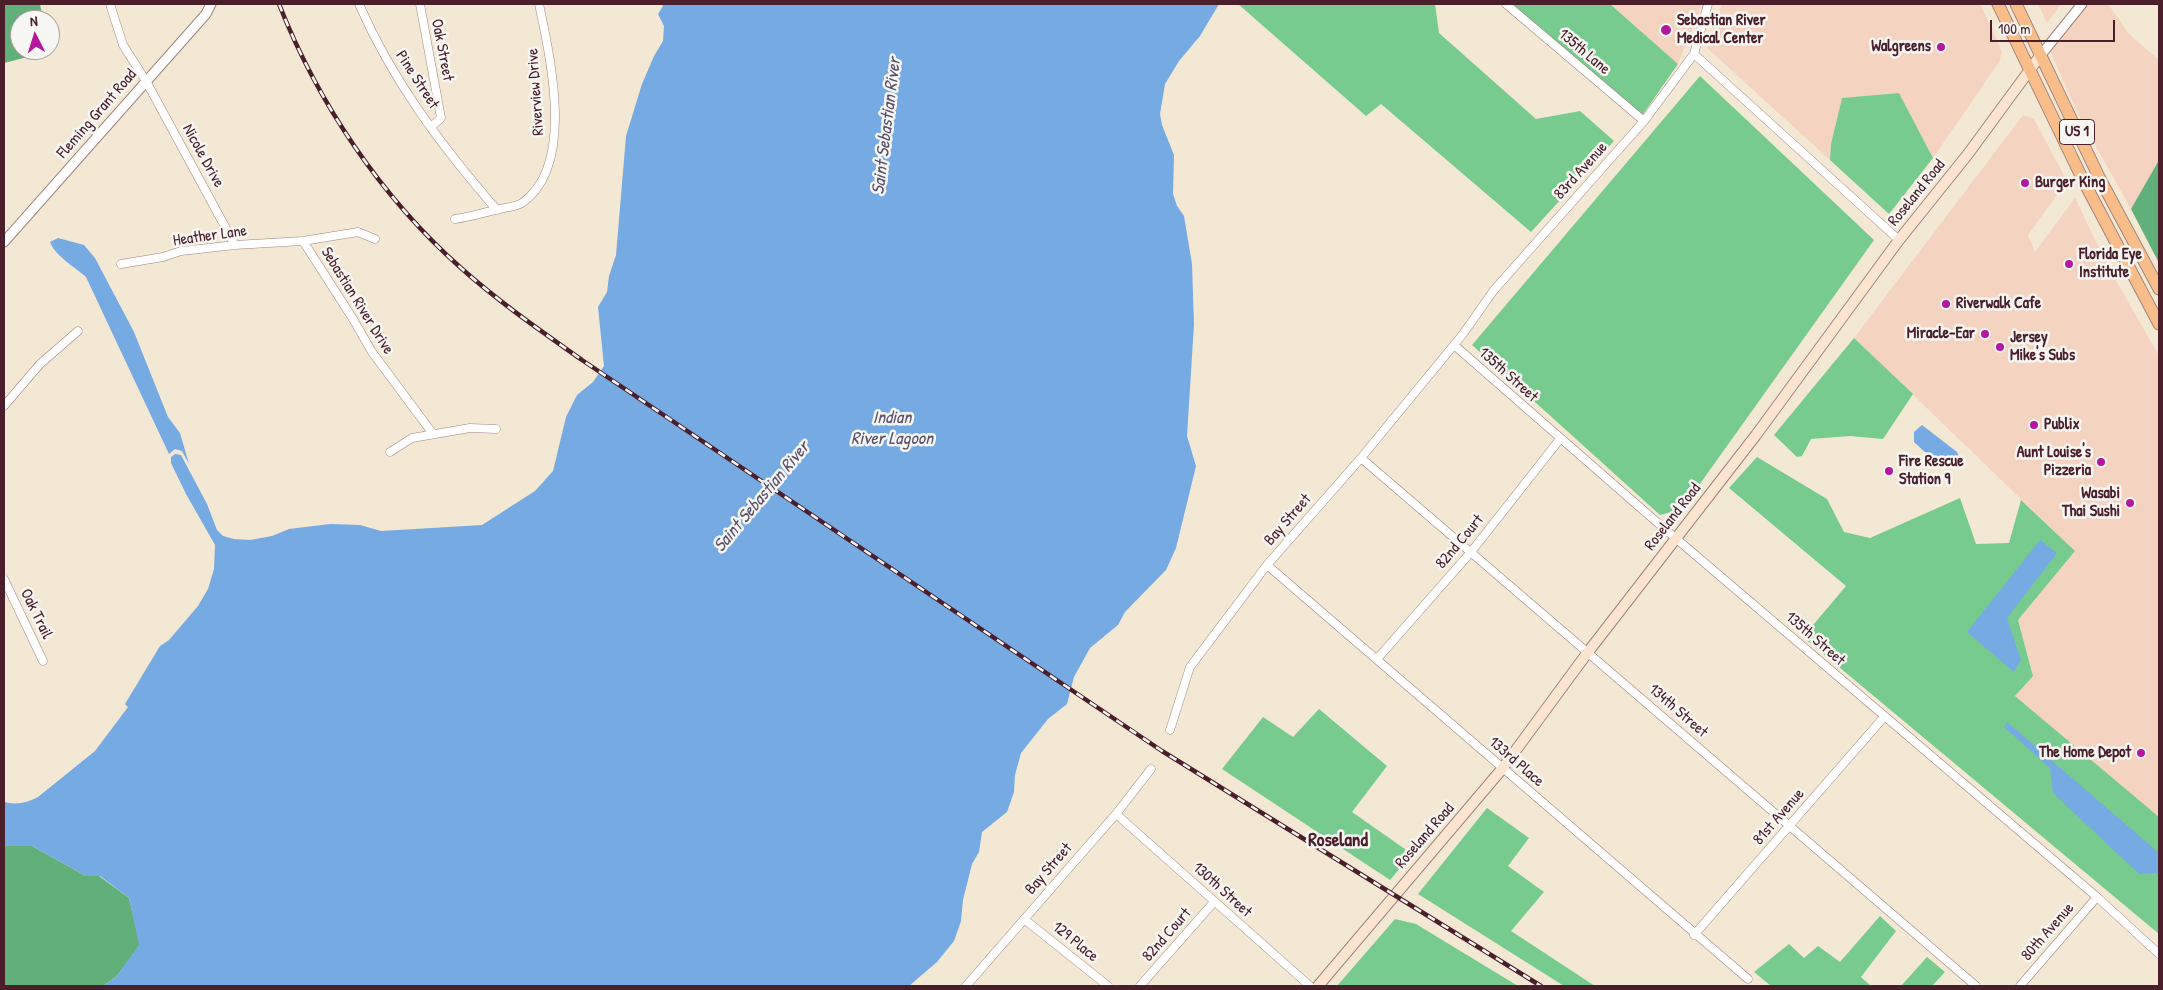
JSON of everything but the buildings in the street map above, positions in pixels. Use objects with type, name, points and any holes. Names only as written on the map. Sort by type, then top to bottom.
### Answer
[{"type":"main road","name":"US 1","points":[[1998,4],[2083,180],[2159,324]]},
{"type":"main road","name":"US 1","points":[[2016,4],[2100,178],[2159,289]]},
{"type":"main road","name":"Roseland Road","points":[[1318,986],[1502,769],[1588,652],[1756,435],[1899,240],[1968,154],[2040,56]]},
{"type":"street","name":"Nicole Drive","points":[[110,4],[123,45],[146,81],[235,245]]},
{"type":"street","name":"Fleming Grant Road","points":[[4,242],[206,14],[211,4]]},
{"type":"street","name":"Pine Street","points":[[359,4],[373,35],[405,90],[459,167],[496,210]]},
{"type":"street","name":"Oak Street","points":[[420,4],[441,118],[431,127]]},
{"type":"street","name":"Riverview Drive","points":[[496,210],[520,204],[535,191],[546,171],[553,148],[552,75],[549,50],[539,4]]},
{"type":"street","name":"135th Lane","points":[[1506,4],[1644,121]]},
{"type":"street","name":"83rd Avenue","points":[[1454,345],[1494,290],[1644,121],[1694,54],[1708,4]]},
{"type":"street","points":[[2040,56],[2082,4]]},
{"type":"street","points":[[1694,54],[1899,240]]},
{"type":"street","points":[[455,219],[496,210]]},
{"type":"street","name":"Sebastian River Drive","points":[[375,239],[358,232],[303,241],[372,352],[433,434]]},
{"type":"street","name":"Heather Lane","points":[[121,264],[163,257],[181,251],[235,245],[303,241]]},
{"type":"street","points":[[4,406],[40,364],[78,331]]},
{"type":"street","name":"135th Street","points":[[1454,345],[1675,538],[2097,897],[2159,954]]},
{"type":"street","name":"Bay Street","points":[[1170,730],[1190,667],[1267,565],[1360,458],[1454,345]]},
{"type":"street","points":[[390,452],[412,438],[470,428],[496,428]]},
{"type":"street","name":"82nd Court","points":[[1377,659],[1471,552],[1560,439]]},
{"type":"street","name":"134th Street","points":[[1360,458],[1976,986]]},
{"type":"street","name":"133rd Place","points":[[1267,565],[1748,979]]},
{"type":"street","name":"Oak Trail","points":[[4,580],[43,661]]},
{"type":"street","name":"81st Avenue","points":[[1694,934],[1884,717]]},
{"type":"street","name":"Bay Street","points":[[966,986],[1116,814],[1152,769]]},
{"type":"street","name":"130th Street","points":[[1116,814],[1310,986]]},
{"type":"street","name":"80th Avenue","points":[[2020,986],[2097,897]]},
{"type":"street","name":"82nd Court","points":[[1140,986],[1214,902]]},
{"type":"street","name":"129 Place","points":[[1024,919],[1108,986]]},
{"type":"shaded area","name":"Sebastian River Medical Center","points":[[1610,4],[1702,4],[1678,64]]},
{"type":"shaded area","points":[[1722,4],[1980,4],[2002,52],[1999,62],[1933,158],[1899,93],[1842,98],[1831,144],[1830,160],[1707,48]]},
{"type":"shaded area","points":[[2038,4],[2061,4],[2047,23]]},
{"type":"shaded area","points":[[2088,4],[2108,4],[2129,34],[2159,60],[2159,160],[2131,209],[2081,120],[2050,51]]},
{"type":"shaded area","points":[[2023,115],[2034,119],[2067,181],[2028,235],[2035,252],[2075,198],[2110,270],[2159,356],[2159,817],[2015,696],[2033,675],[2018,620],[2075,551],[1854,338]]},
{"type":"green space","points":[[4,4],[40,4],[41,10],[10,10],[10,60],[16,60],[4,63]]},
{"type":"green space","points":[[1238,4],[1435,4],[1439,33],[1536,119],[1580,111],[1614,141],[1531,232],[1381,104],[1366,116]]},
{"type":"green space","points":[[1511,4],[1610,4],[1678,64],[1641,117]]},
{"type":"green space","points":[[1700,76],[1874,240],[1682,509],[1660,515],[1472,345]]},
{"type":"green space","points":[[1899,93],[1933,158],[1889,214],[1830,160],[1831,144],[1842,98]]},
{"type":"green space","points":[[2159,160],[2159,263],[2131,209]]},
{"type":"green space","points":[[1854,338],[1913,394],[1883,439],[1850,436],[1811,439],[1802,456],[1797,457],[1774,435]]},
{"type":"green space","points":[[1757,457],[1827,499],[1844,532],[1870,538],[1960,498],[1976,544],[2009,543],[2021,500],[2075,551],[2018,620],[2033,676],[2015,696],[2159,817],[2159,934],[1803,637],[1846,586],[1729,488]]},
{"type":"green space","points":[[1319,709],[1387,766],[1352,812],[1412,854],[1390,880],[1222,769],[1263,717],[1293,737]]},
{"type":"green space","points":[[1487,808],[1529,838],[1508,866],[1544,892],[1511,931],[1595,986],[1564,986],[1418,894]]},
{"type":"green space","points":[[4,846],[32,846],[86,876],[99,876],[129,898],[140,945],[116,977],[103,986],[4,986]]},
{"type":"green space","points":[[1880,916],[1896,931],[1861,977],[1871,986],[1771,986],[1754,972],[1789,944],[1804,958],[1818,946],[1840,962]]},
{"type":"green space","points":[[1395,919],[1416,924],[1518,986],[1337,986]]},
{"type":"green space","points":[[1927,957],[1945,972],[1932,986],[1901,986]]},
{"type":"water","name":"Indian River Lagoon","points":[[661,4],[1219,4],[1200,36],[1179,61],[1165,84],[1160,114],[1162,125],[1174,155],[1173,194],[1177,206],[1184,216],[1192,264],[1194,324],[1187,436],[1196,466],[1176,548],[1166,570],[1125,612],[1118,625],[1090,648],[1074,677],[1067,704],[1048,719],[1021,753],[1015,775],[1014,792],[1007,812],[982,832],[979,852],[972,864],[963,900],[961,921],[954,941],[937,962],[909,986],[103,986],[116,977],[139,945],[129,898],[100,876],[86,876],[32,846],[4,846],[4,802],[21,803],[38,797],[95,751],[128,707],[125,704],[160,646],[169,640],[198,606],[208,589],[214,569],[215,545],[186,494],[171,463],[171,457],[175,454],[181,455],[207,504],[217,530],[223,536],[234,539],[250,540],[272,536],[289,529],[330,524],[360,525],[381,531],[482,525],[535,491],[553,471],[566,417],[577,395],[593,382],[604,366],[598,307],[607,292],[609,276],[616,255],[626,136],[642,84],[654,56],[663,41],[664,26],[658,14],[663,6]]},
{"type":"water","points":[[58,238],[84,245],[95,258],[134,332],[168,417],[180,433],[189,464],[182,451],[175,449],[169,454],[86,277],[61,257],[50,242]]},
{"type":"water","points":[[1922,425],[1957,452],[1961,462],[1956,466],[1944,463],[1928,454],[1914,442],[1914,432]]},
{"type":"water","points":[[2040,540],[2057,553],[2007,618],[2021,660],[2014,672],[1967,632]]},
{"type":"water","points":[[2007,722],[2159,853],[2159,876],[2156,873],[2139,874],[2053,793],[2050,768],[2004,727]]},
{"type":"railway","points":[[279,4],[313,77],[355,146],[404,211],[475,281],[582,360],[1162,751],[1541,986]]},
{"type":"place","name":"Sebastian River Medical Center","points":[[1666,30]]},
{"type":"place","name":"Walgreens","points":[[1941,47]]},
{"type":"place","name":"Burger King","points":[[2025,183]]},
{"type":"place","name":"Florida Eye Institute","points":[[2069,264]]},
{"type":"place","name":"Riverwalk Cafe","points":[[1946,304]]},
{"type":"place","name":"Miracle-Ear","points":[[1985,334]]},
{"type":"place","name":"Jersey Mike's Subs","points":[[2000,347]]},
{"type":"place","name":"Publix","points":[[2034,425]]},
{"type":"place","name":"Aunt Louise's Pizzeria","points":[[2101,462]]},
{"type":"place","name":"Fire Rescue Station 9","points":[[1889,471]]},
{"type":"place","name":"Wasabi Thai Sushi","points":[[2130,503]]},
{"type":"place","name":"The Home Depot","points":[[2141,753]]},
{"type":"district","name":"Roseland","points":[[1338,841]]},
{"type":"water label","name":"Saint Sebastian River","points":[[887,126]]},
{"type":"water label","name":"Saint Sebastian River","points":[[762,497]]}]
